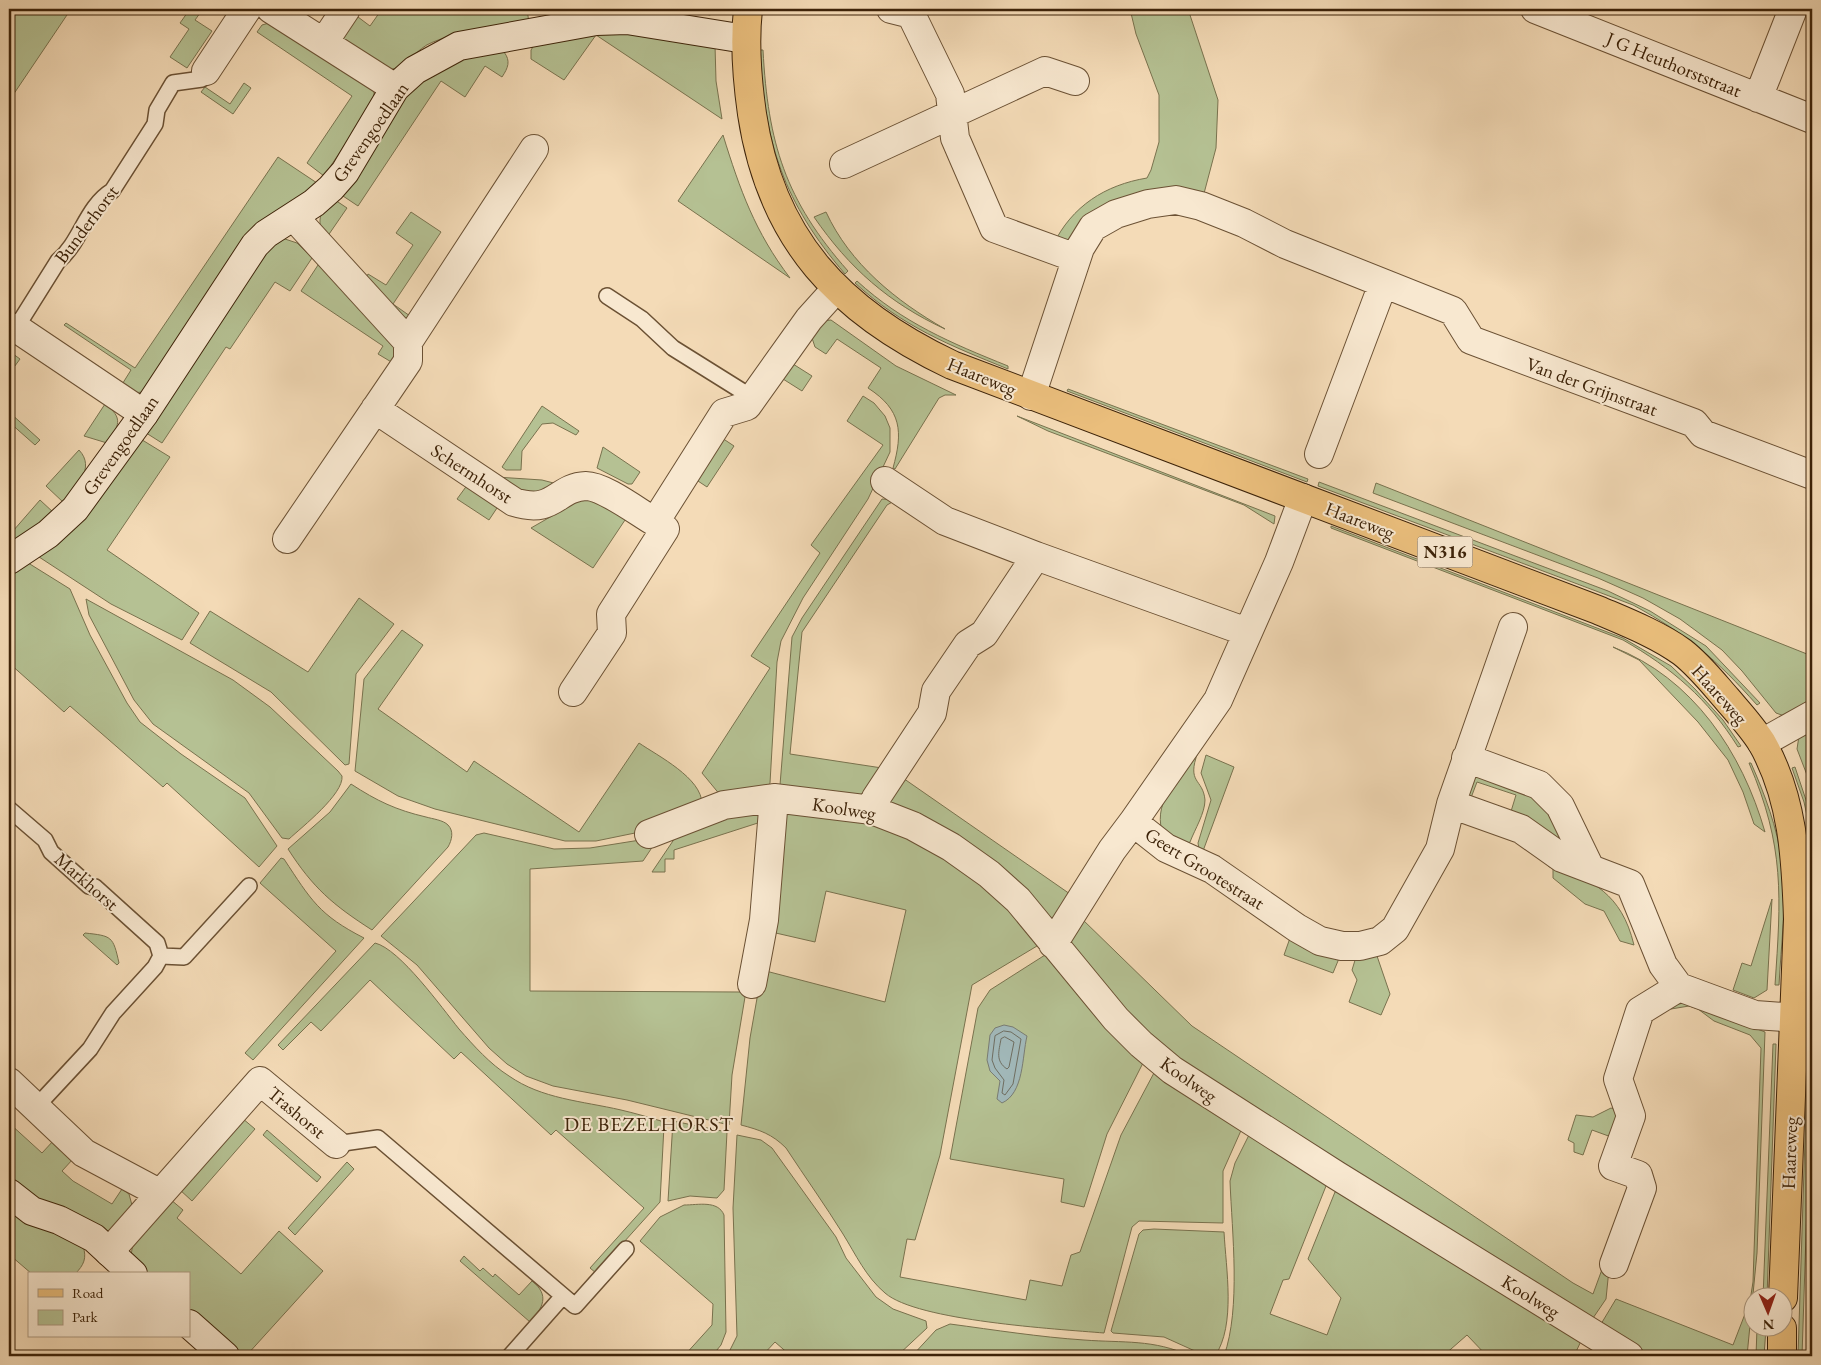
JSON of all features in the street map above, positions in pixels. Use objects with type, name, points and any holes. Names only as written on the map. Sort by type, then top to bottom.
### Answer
[{"type":"main road","name":"Haareweg","points":[[748,9],[745,39],[753,122],[765,177],[780,213],[805,253],[836,289],[872,320],[914,347],[952,365],[1598,610],[1647,632],[1682,653],[1695,664],[1737,710],[1762,744],[1781,786],[1791,823],[1797,867],[1803,1019],[1784,1288]]},
{"type":"main road","points":[[1782,1338],[1782,1356]]},
{"type":"street","name":"Bunderhorst","points":[[206,71],[247,9]]},
{"type":"street","points":[[271,9],[395,88]]},
{"type":"street","points":[[324,42],[346,9]]},
{"type":"street","points":[[891,9],[911,14],[950,94],[955,138],[994,228],[1076,258]]},
{"type":"street","name":"J G Heuthorststraat","points":[[1535,9],[1812,119]]},
{"type":"street","points":[[1758,98],[1793,9]]},
{"type":"street","name":"Grevengoedlaan","points":[[9,560],[48,534],[72,513],[144,414],[247,256],[266,234],[294,217],[318,199],[345,172],[395,88],[415,70],[459,46],[596,21],[627,20],[745,39]]},
{"type":"street","points":[[844,164],[1046,71],[1075,81]]},
{"type":"street","points":[[287,539],[408,360],[408,342],[534,149]]},
{"type":"street","name":"Van der Grijnstraat","points":[[1031,396],[1076,258],[1093,227],[1116,214],[1148,204],[1176,200],[1201,206],[1244,222],[1285,244],[1453,311],[1470,340],[1694,424],[1703,434],[1812,475]]},
{"type":"street","points":[[294,217],[408,342]]},
{"type":"street","points":[[1319,454],[1383,284]]},
{"type":"street","points":[[573,692],[612,633],[611,614],[665,529],[655,522],[724,413],[747,406],[809,318],[836,289]]},
{"type":"street","name":"Bunderhorst","points":[[16,328],[144,414]]},
{"type":"street","name":"Schermhorst","points":[[375,409],[514,502],[530,507],[545,505],[575,488],[587,486],[599,489],[655,522]]},
{"type":"street","points":[[885,482],[946,521],[1036,556],[1247,632]]},
{"type":"street","name":"Geert Grootestraat","points":[[1053,944],[1112,850],[1218,700],[1280,562],[1303,498]]},
{"type":"street","points":[[872,810],[876,798],[932,712],[936,691],[968,644],[984,634],[1036,556]]},
{"type":"street","name":"Geert Grootestraat","points":[[1133,822],[1166,848],[1212,869],[1298,928],[1320,940],[1342,946],[1360,946],[1380,941],[1395,929],[1440,849],[1450,804],[1513,627]]},
{"type":"street","points":[[1762,744],[1812,716]]},
{"type":"street","points":[[1466,758],[1539,786],[1560,806],[1590,868]]},
{"type":"street","points":[[752,984],[764,920],[774,798]]},
{"type":"street","name":"Koolweg","points":[[649,834],[724,805],[774,798],[872,810],[912,826],[951,847],[988,874],[1018,900],[1116,1019],[1141,1044],[1172,1070],[1336,1175],[1629,1356]]},
{"type":"street","points":[[1450,804],[1521,829],[1562,858],[1630,884],[1663,964],[1679,987],[1755,1016],[1803,1019]]},
{"type":"street","points":[[1614,1264],[1642,1188],[1638,1175],[1614,1166],[1631,1116],[1618,1079],[1640,1012],[1679,987]]},
{"type":"street","name":"Trashorst","points":[[109,1252],[159,1193],[260,1081],[336,1144]]},
{"type":"street","points":[[9,1082],[84,1153],[159,1193]]},
{"type":"street","points":[[9,1193],[32,1211],[79,1229],[94,1238],[131,1272]]},
{"type":"street","points":[[190,1325],[225,1356]]},
{"type":"lane","name":"Bunderhorst","points":[[16,328],[58,261],[66,254],[101,198],[112,192],[155,124],[157,110],[173,83],[202,79],[206,71]]},
{"type":"lane","points":[[607,296],[642,320],[673,348],[753,398]]},
{"type":"lane","name":"Markhorst","points":[[9,809],[46,840],[51,852],[76,875],[89,886],[95,887],[157,943],[161,956]]},
{"type":"lane","points":[[36,1108],[90,1049],[114,1013],[156,967],[161,956],[184,957],[249,886]]},
{"type":"lane","name":"Trashorst","points":[[336,1144],[378,1138],[563,1296]]},
{"type":"lane","points":[[510,1356],[563,1296],[575,1306],[626,1249]]},
{"type":"green space","points":[[9,9],[71,9],[9,101]]},
{"type":"green space","points":[[190,9],[203,9],[195,20],[212,31],[187,68],[170,57],[189,29],[180,23]]},
{"type":"green space","points":[[382,9],[527,9],[529,23],[480,29],[444,38],[427,45],[401,66],[388,70],[344,45],[342,31],[354,14],[370,26]]},
{"type":"green space","points":[[678,9],[718,9],[710,15]]},
{"type":"green space","points":[[1130,9],[1188,9],[1218,100],[1216,148],[1202,201],[1182,196],[1074,246],[1053,245],[1070,219],[1091,200],[1117,186],[1147,178],[1151,170],[1159,142],[1159,95],[1136,34]]},
{"type":"green space","points":[[269,23],[374,90],[374,101],[324,176],[307,163],[352,96],[257,32],[262,25]]},
{"type":"green space","points":[[607,31],[715,45],[716,81],[722,119],[596,35],[564,80],[531,59],[531,50],[536,42]]},
{"type":"green space","points":[[760,50],[763,50],[775,142],[784,169],[809,220],[826,245],[848,271],[845,274],[824,248],[807,222],[792,196],[781,170],[766,114]]},
{"type":"green space","points":[[504,52],[508,64],[502,77],[485,66],[465,97],[441,81],[358,206],[343,196],[341,188],[411,89],[430,71],[476,54]]},
{"type":"green space","points":[[244,83],[251,88],[233,114],[201,92],[205,87],[230,104]]},
{"type":"green space","points":[[723,135],[750,210],[767,244],[790,278],[678,201]]},
{"type":"green space","points":[[278,157],[317,183],[143,392],[131,393],[121,386],[131,370],[64,325],[66,323],[135,368]]},
{"type":"green space","points":[[332,198],[347,208],[325,240],[320,218]]},
{"type":"green space","points":[[411,212],[441,232],[393,304],[410,316],[404,321],[366,278],[368,274],[386,285],[413,245],[396,233]]},
{"type":"green space","points":[[826,212],[848,248],[876,280],[909,306],[945,329],[888,296],[856,268],[814,217]]},
{"type":"green space","points":[[279,237],[297,243],[312,258],[290,291],[275,282],[230,349],[226,347],[162,443],[143,431],[271,243]]},
{"type":"green space","points":[[320,262],[399,347],[393,363],[378,354],[383,346],[301,291]]},
{"type":"green space","points":[[857,281],[892,309],[928,331],[1008,366],[1008,369],[927,334],[891,312],[855,283]]},
{"type":"green space","points":[[831,320],[896,366],[956,395],[945,395],[939,398],[895,469],[893,468],[898,443],[897,423],[888,405],[868,388],[881,368],[837,339],[826,354],[815,347],[812,338],[821,321]]},
{"type":"green space","points":[[9,351],[20,359],[9,374]]},
{"type":"green space","points":[[793,364],[812,376],[802,391],[783,379]]},
{"type":"green space","points":[[1068,389],[1308,479],[1307,482],[1067,391]]},
{"type":"green space","points":[[863,396],[874,403],[885,416],[890,428],[890,452],[868,499],[803,598],[781,641],[777,662],[770,783],[768,789],[721,796],[702,773],[770,668],[751,656],[820,553],[811,545],[883,445],[847,421]]},
{"type":"green space","points":[[105,404],[115,414],[118,422],[107,443],[84,436]]},
{"type":"green space","points":[[542,406],[579,431],[576,435],[553,423],[542,424],[522,451],[521,470],[506,470],[502,467]]},
{"type":"green space","points":[[9,412],[40,440],[35,445],[9,422]]},
{"type":"green space","points":[[1017,416],[1275,516],[1274,524],[1244,505],[1048,431]]},
{"type":"green space","points":[[719,436],[734,446],[707,487],[692,477]]},
{"type":"green space","points":[[139,438],[170,457],[107,550],[199,613],[182,640],[111,604],[36,555]]},
{"type":"green space","points":[[603,447],[640,472],[632,484],[628,484],[597,468]]},
{"type":"green space","points":[[79,450],[84,457],[85,470],[79,484],[64,503],[46,486]]},
{"type":"green space","points":[[496,477],[542,480],[565,486],[529,496]]},
{"type":"green space","points":[[1319,482],[1608,591],[1650,611],[1706,646],[1760,703],[1757,705],[1728,674],[1686,638],[1633,605],[1318,486]]},
{"type":"green space","points":[[1376,483],[1812,656],[1812,701],[1790,718],[1776,713],[1742,671],[1722,650],[1680,619],[1643,598],[1598,578],[1373,493]]},
{"type":"green space","points":[[468,484],[499,505],[489,520],[457,499]]},
{"type":"green space","points":[[585,497],[627,517],[593,568],[531,528]]},
{"type":"green space","points":[[882,499],[896,500],[887,505],[802,632],[790,754],[882,768],[864,798],[780,785],[792,637],[802,618]]},
{"type":"green space","points":[[40,500],[54,513],[14,545],[9,542],[9,528],[13,531]]},
{"type":"green space","points":[[1331,526],[1623,638],[1671,666],[1723,720],[1741,746],[1738,747],[1714,714],[1688,686],[1657,662],[1623,640],[1331,528]]},
{"type":"green space","points":[[25,561],[70,589],[90,635],[127,703],[140,722],[181,754],[245,798],[277,846],[259,867],[167,783],[163,787],[70,706],[64,712],[9,663],[9,574]]},
{"type":"green space","points":[[359,598],[394,624],[356,674],[349,764],[345,765],[271,692],[190,643],[210,611],[308,672]]},
{"type":"green space","points":[[86,599],[233,680],[270,707],[342,776],[341,783],[330,801],[289,839],[282,838],[249,793],[153,724],[134,700],[89,615]]},
{"type":"green space","points":[[402,630],[423,645],[378,709],[467,772],[474,761],[579,832],[639,743],[687,777],[700,794],[702,804],[695,811],[635,833],[596,841],[565,841],[435,809],[398,796],[355,771],[364,679]]},
{"type":"green space","points":[[1613,647],[1642,661],[1667,678],[1690,698],[1710,721],[1728,746],[1743,774],[1765,832],[1754,824],[1743,792],[1728,760],[1698,722],[1639,660]]},
{"type":"green space","points":[[1812,728],[1812,788],[1797,749],[1799,736]]},
{"type":"green space","points":[[1198,752],[1194,775],[1204,793],[1205,805],[1190,842],[1185,845],[1162,831],[1161,809],[1170,789]]},
{"type":"green space","points":[[1206,755],[1234,767],[1203,851],[1199,849],[1198,843],[1211,800],[1201,773]]},
{"type":"green space","points":[[1749,763],[1751,763],[1770,811],[1782,862],[1784,908],[1779,985],[1775,985],[1779,898],[1775,847],[1761,793]]},
{"type":"green space","points":[[1795,767],[1812,818],[1812,839],[1804,802],[1792,768]]},
{"type":"green space","points":[[1474,775],[1532,791],[1575,850],[1509,818],[1516,795],[1477,782],[1469,803],[1467,783]]},
{"type":"green space","points":[[900,776],[1070,894],[1053,925],[884,809]]},
{"type":"green space","points":[[351,784],[396,808],[443,822],[450,827],[452,833],[448,847],[372,930],[325,895],[306,875],[288,849],[330,812]]},
{"type":"green space","points":[[755,805],[764,821],[674,850],[674,859],[665,859],[665,872],[652,872],[681,829]]},
{"type":"green space","points":[[792,805],[899,830],[984,880],[1039,941],[1037,946],[972,985],[940,1155],[915,1240],[907,1239],[900,1277],[1026,1300],[1030,1280],[1062,1286],[1071,1255],[1080,1252],[1121,1135],[1155,1071],[1243,1126],[1223,1171],[1223,1223],[1139,1221],[1132,1227],[1104,1333],[989,1322],[956,1317],[902,1303],[878,1287],[867,1273],[786,1148],[776,1139],[765,1133],[741,1125],[750,1038],[762,970],[885,1002],[906,910],[826,891],[815,942],[767,931],[778,817]]},
{"type":"green space","points":[[484,833],[554,849],[590,848],[659,837],[643,861],[530,869],[530,991],[741,992],[745,997],[732,1075],[729,1125],[627,1100],[553,1086],[526,1076],[507,1064],[489,1048],[417,965],[381,936],[476,835]]},
{"type":"green space","points":[[281,858],[284,859],[309,896],[326,914],[364,938],[253,1060],[245,1053],[336,951],[260,883]]},
{"type":"green space","points":[[1550,860],[1592,883],[1613,901],[1628,927],[1634,945],[1620,941],[1604,911],[1585,904],[1553,878],[1553,869],[1548,866]]},
{"type":"green space","points":[[1772,899],[1767,990],[1754,998],[1733,990],[1742,963],[1751,966]]},
{"type":"green space","points":[[1081,918],[1192,1026],[1573,1283],[1593,1294],[1604,1264],[1609,1269],[1606,1299],[1591,1321],[1167,1059],[1066,949]]},
{"type":"green space","points":[[85,933],[101,935],[110,939],[115,947],[119,963],[117,965],[83,935]]},
{"type":"green space","points":[[1290,938],[1340,956],[1333,973],[1284,955]]},
{"type":"green space","points":[[375,943],[396,956],[408,967],[470,1042],[509,1076],[535,1090],[661,1121],[664,1126],[660,1202],[596,1273],[590,1268],[644,1208],[556,1130],[551,1135],[461,1052],[454,1059],[370,980],[321,1031],[311,1022],[283,1050],[278,1045]]},
{"type":"green space","points":[[1373,954],[1377,956],[1390,994],[1381,1015],[1349,1002],[1357,980],[1352,970],[1356,957]]},
{"type":"green space","points":[[1045,955],[1050,955],[1145,1059],[1107,1134],[1084,1207],[1061,1202],[1064,1179],[950,1159],[978,1008],[990,990]]},
{"type":"green space","points":[[1688,1002],[1765,1032],[1757,1253],[1754,1288],[1752,1288],[1761,1048],[1750,1035],[1714,1021],[1698,1009],[1689,1006],[1671,1009],[1670,1006]]},
{"type":"green space","points":[[1773,1044],[1776,1044],[1767,1288],[1763,1288]]},
{"type":"green space","points":[[1808,1046],[1812,1046],[1812,1052],[1802,1356],[1798,1356]]},
{"type":"green space","points":[[1611,1108],[1619,1111],[1614,1138],[1592,1130],[1583,1155],[1574,1152],[1574,1143],[1568,1140],[1576,1115],[1593,1117]]},
{"type":"green space","points":[[242,1118],[255,1129],[192,1201],[179,1189]]},
{"type":"green space","points":[[673,1121],[727,1132],[724,1190],[717,1198],[690,1196],[668,1201]]},
{"type":"green space","points":[[9,1123],[42,1153],[54,1140],[73,1159],[62,1171],[73,1181],[112,1204],[122,1189],[129,1194],[133,1209],[113,1230],[107,1232],[28,1194],[9,1177]]},
{"type":"green space","points":[[267,1130],[321,1177],[317,1182],[263,1135]]},
{"type":"green space","points":[[1251,1131],[1325,1176],[1326,1186],[1289,1279],[1283,1280],[1270,1314],[1327,1335],[1341,1298],[1308,1259],[1335,1192],[1346,1190],[1582,1339],[1574,1356],[1487,1356],[1467,1335],[1443,1356],[1224,1356],[1229,1337],[1234,1293],[1230,1181],[1235,1163]]},
{"type":"green space","points":[[737,1135],[761,1140],[772,1148],[836,1237],[846,1258],[876,1297],[893,1309],[926,1321],[927,1328],[897,1356],[791,1356],[775,1342],[762,1356],[727,1356],[737,1336],[733,1208]]},
{"type":"green space","points":[[347,1162],[354,1169],[295,1235],[288,1228]]},
{"type":"green space","points":[[170,1199],[183,1210],[177,1218],[241,1274],[279,1231],[323,1271],[246,1356],[241,1356],[190,1311],[190,1272],[145,1272],[131,1256],[133,1242]]},
{"type":"green space","points":[[684,1205],[712,1205],[721,1210],[724,1215],[726,1332],[721,1345],[712,1356],[684,1356],[712,1325],[713,1304],[640,1241],[660,1217]]},
{"type":"green space","points":[[9,1206],[40,1226],[83,1246],[85,1254],[81,1268],[77,1272],[30,1272],[11,1256],[9,1258]]},
{"type":"green space","points":[[1143,1230],[1224,1232],[1228,1279],[1228,1313],[1226,1329],[1215,1356],[1206,1356],[1164,1337],[1113,1333],[1111,1331],[1139,1234]]},
{"type":"green space","points":[[464,1256],[480,1271],[483,1268],[493,1277],[495,1274],[519,1295],[532,1281],[538,1286],[543,1296],[543,1302],[530,1322],[460,1261]]},
{"type":"green space","points":[[1616,1299],[1733,1345],[1744,1317],[1744,1338],[1749,1338],[1747,1356],[1641,1356],[1601,1324]]},
{"type":"green space","points":[[950,1324],[1050,1337],[1151,1344],[1190,1356],[912,1356],[936,1330]]},
{"type":"green space","points":[[1757,1338],[1765,1338],[1764,1356],[1756,1356]]},
{"type":"water","points":[[1004,1025],[1013,1027],[1027,1036],[1018,1083],[1009,1098],[1002,1103],[997,1099],[1000,1081],[990,1071],[987,1060],[990,1035],[995,1028]]},
{"type":"district","name":"DE BEZELHORST","points":[[649,1124]]}]
